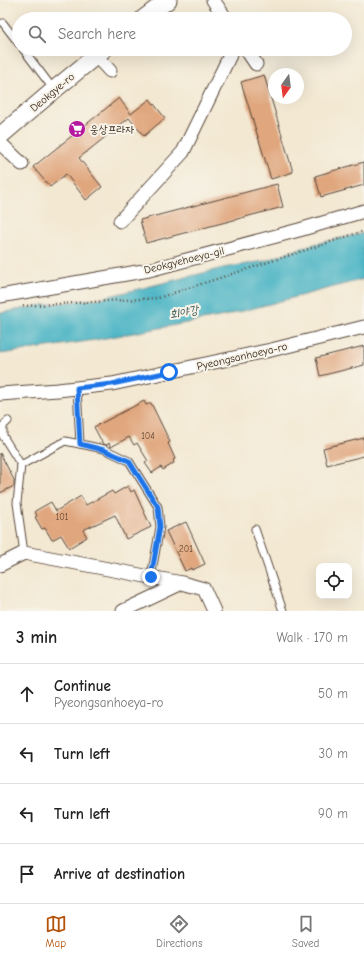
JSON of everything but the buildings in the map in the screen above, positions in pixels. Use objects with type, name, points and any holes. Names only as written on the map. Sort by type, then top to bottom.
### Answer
[{"type":"street","points":[[152,12],[168,0]]},
{"type":"street","points":[[213,0],[221,12]]},
{"type":"street","name":"Deokgye-ro","points":[[0,136],[95,56]]},
{"type":"street","points":[[102,56],[110,71]]},
{"type":"street","points":[[120,221],[183,152],[230,56]]},
{"type":"street","points":[[251,56],[256,64]]},
{"type":"street","points":[[0,143],[22,164]]},
{"type":"street","name":"Deokgyehoeya-gil","points":[[0,296],[149,270],[364,211]]},
{"type":"street","name":"Pyeongsanhoeya-ro","points":[[0,394],[112,384],[364,328]]},
{"type":"street","points":[[0,565],[24,553],[182,583],[204,589],[214,611]]},
{"type":"street","points":[[123,611],[182,583]]},
{"type":"lane","points":[[3,23],[12,35]]},
{"type":"lane","points":[[28,56],[54,90]]},
{"type":"lane","points":[[77,388],[80,444]]},
{"type":"lane","points":[[8,421],[3,426],[3,436],[21,465],[17,503],[24,553]]},
{"type":"lane","points":[[21,465],[65,441],[104,450],[129,461],[158,507],[160,527],[151,577]]},
{"type":"lane","points":[[255,529],[283,611]]},
{"type":"path","points":[[16,306],[158,298],[364,231]]},
{"type":"water","name":"회야강","points":[[364,233],[364,279],[224,316],[95,340],[0,354],[0,313],[43,305],[101,298],[223,268],[264,261],[310,245]]},
{"type":"place","name":"웅상프라자","points":[[77,129]]},
{"type":"route","points":[[151,577],[160,527],[158,507],[129,461],[104,450],[80,444],[77,388],[112,384],[169,372]]}]
